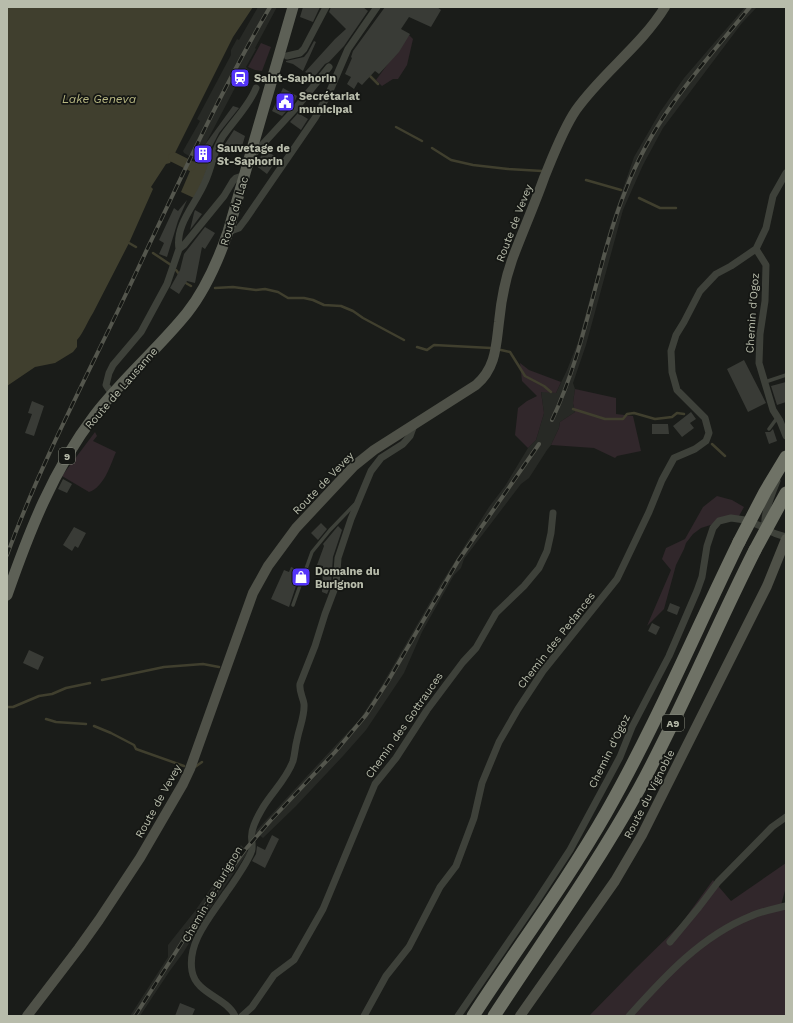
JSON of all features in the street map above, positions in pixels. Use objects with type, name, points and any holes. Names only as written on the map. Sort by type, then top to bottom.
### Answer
[{"type":"highway","name":"A9","points":[[474,1016],[580,856],[631,768],[739,542],[765,492],[786,457]]},
{"type":"highway","name":"A9","points":[[495,1015],[615,832],[661,747],[755,550],[786,493]]},
{"type":"main road","name":"Route du Lac","points":[[198,297],[215,266],[228,232],[293,7]]},
{"type":"main road","name":"Route de Vevey","points":[[27,1016],[79,948],[140,858],[174,801],[190,769],[254,593],[268,566],[296,528],[354,466],[374,450],[476,385],[481,381],[490,368],[496,351],[503,296],[509,269],[553,157],[570,121],[583,101],[638,42],[665,7]]},
{"type":"main road","name":"Route de Lausanne","points":[[7,595],[30,532],[54,478],[82,433],[112,394],[176,325],[198,297]]},
{"type":"main road","name":"Route du Vignoble","points":[[520,1016],[615,881],[642,835],[768,586],[785,542]]},
{"type":"street","points":[[287,56],[300,53],[304,49],[326,7]]},
{"type":"street","points":[[228,232],[238,228],[246,220],[303,138],[325,101],[348,49],[377,7]]},
{"type":"street","points":[[249,160],[296,108],[329,67]]},
{"type":"street","points":[[112,394],[106,385],[109,373],[124,351],[141,332],[167,284],[179,249],[178,240],[182,225],[205,183],[219,142],[248,102],[256,88]]},
{"type":"street","points":[[756,249],[766,228],[773,196],[786,173]]},
{"type":"street","points":[[179,249],[184,245],[220,201],[233,181],[244,175]]},
{"type":"street","name":"Chemin d'Ogoz","points":[[756,249],[766,266],[765,301],[760,334],[759,363],[772,410],[785,431]]},
{"type":"street","name":"Chemin des Pedances","points":[[364,1016],[386,976],[409,947],[440,887],[456,866],[474,818],[482,784],[499,742],[518,708],[543,671],[617,579],[649,512],[662,480],[674,458],[695,449],[706,442],[709,433],[705,418],[677,390],[672,372],[671,351],[676,335],[700,291],[716,274],[756,249]]},
{"type":"street","name":"Chemin de Burignon","points":[[235,1016],[226,1005],[203,989],[197,982],[192,973],[192,954],[194,943],[252,850],[250,834],[262,808],[284,779],[293,761],[303,716],[304,704],[300,684],[336,585],[338,558],[351,519],[371,471],[382,458],[403,444],[410,436],[414,425]]},
{"type":"street","points":[[766,528],[766,514],[786,453]]},
{"type":"street","name":"Chemin des Gottrauces","points":[[242,1016],[252,1007],[274,975],[294,960],[298,954],[323,909],[375,784],[396,758],[427,710],[463,662],[476,648],[496,612],[524,586],[539,568],[547,551],[553,513]]},
{"type":"street","name":"Chemin d'Ogoz","points":[[458,1016],[570,850],[620,757],[632,727],[668,656],[697,591],[702,577],[712,528],[719,522],[731,518],[745,520],[766,528],[785,542]]},
{"type":"street","points":[[670,942],[699,908],[718,882],[772,827],[786,816]]},
{"type":"street","points":[[629,1016],[681,962],[716,934],[751,916],[786,906]]},
{"type":"lane","points":[[764,382],[786,375]]},
{"type":"lane","points":[[769,429],[772,423],[778,418]]},
{"type":"lane","points":[[293,605],[312,552],[330,530],[359,500]]},
{"type":"shaded area","points":[[258,7],[277,7],[246,67],[249,70],[240,86],[237,84],[205,145],[194,159],[183,151],[200,121],[197,119],[231,55],[231,50],[237,39],[239,40]]},
{"type":"shaded area","points":[[745,7],[757,7],[742,23],[663,128],[643,165],[623,210],[586,345],[573,383],[575,389],[573,403],[575,412],[560,422],[559,428],[551,445],[529,478],[521,484],[464,559],[461,568],[454,575],[422,632],[404,673],[366,730],[296,806],[263,838],[255,832],[360,719],[382,685],[440,585],[489,507],[505,486],[528,448],[536,440],[544,413],[541,391],[556,393],[567,370],[578,342],[610,226],[634,157],[660,112],[684,78]]},
{"type":"shaded area","points":[[409,35],[413,39],[407,65],[398,79],[393,79],[382,86],[376,80]]},
{"type":"shaded area","points":[[261,43],[271,47],[262,71],[248,67]]},
{"type":"shaded area","points":[[520,363],[529,370],[561,382],[556,393],[541,392],[544,413],[536,440],[528,448],[515,435],[518,408],[537,396],[522,381]]},
{"type":"shaded area","points":[[575,389],[616,398],[616,414],[633,416],[641,451],[617,456],[615,458],[594,448],[551,445],[559,428],[560,422],[575,412],[573,403]]},
{"type":"shaded area","points":[[95,432],[97,436],[93,441],[116,452],[103,481],[99,486],[89,492],[62,476]]},
{"type":"shaded area","points":[[717,496],[732,500],[744,507],[739,516],[701,528],[693,534],[686,543],[676,565],[664,609],[647,626],[671,570],[662,559],[666,548],[685,539],[703,507]]},
{"type":"shaded area","points":[[241,845],[248,852],[215,901],[183,953],[140,1016],[130,1016],[168,957],[168,945],[195,911]]},
{"type":"shaded area","points":[[786,863],[786,887],[781,905],[786,905],[786,1016],[589,1016],[681,924],[713,880],[731,901]]},
{"type":"water","name":"Lake Geneva","points":[[7,7],[253,7],[233,37],[170,163],[166,164],[151,187],[153,189],[129,243],[82,334],[77,340],[77,347],[73,352],[55,363],[35,367],[7,386]]},
{"type":"water","points":[[196,157],[204,162],[208,157],[210,159],[202,183],[194,198],[181,192],[190,171],[189,170]]},
{"type":"building","points":[[303,7],[320,7],[313,22],[300,17]]},
{"type":"building","points":[[331,7],[363,7],[368,11],[344,46],[315,76],[305,72],[346,29],[329,12]]},
{"type":"building","points":[[385,7],[437,7],[441,10],[431,27],[409,17],[401,29],[410,34],[399,52],[379,74],[375,71],[362,85],[358,82],[354,89],[347,84],[351,77],[345,74],[352,58],[353,51]]},
{"type":"building","points":[[314,41],[316,42],[303,71],[293,64],[286,62],[304,57]]},
{"type":"building","name":"Secrétariat municipal","points":[[283,88],[297,96],[294,103],[282,116],[272,111]]},
{"type":"building","points":[[233,106],[239,108],[219,133],[203,161],[197,157],[199,153]]},
{"type":"building","points":[[298,113],[308,119],[301,130],[290,122]]},
{"type":"building","points":[[234,130],[245,136],[240,153],[223,147]]},
{"type":"building","points":[[265,150],[278,158],[267,174],[255,165]]},
{"type":"building","points":[[187,200],[178,221],[167,257],[159,254],[164,243],[159,240],[174,208],[178,211]]},
{"type":"building","points":[[195,210],[202,214],[190,230],[194,213]]},
{"type":"building","points":[[205,227],[215,233],[205,249],[202,247],[195,283],[187,281],[179,294],[170,288],[180,270],[184,254]]},
{"type":"building","points":[[744,360],[766,403],[748,412],[727,369]]},
{"type":"building","points":[[786,382],[786,402],[777,405],[771,386]]},
{"type":"building","points":[[32,401],[44,406],[34,436],[25,433],[32,414],[28,413]]},
{"type":"building","points":[[691,412],[696,419],[690,423],[694,428],[682,437],[673,426]]},
{"type":"building","points":[[652,424],[668,424],[669,434],[652,434]]},
{"type":"building","points":[[773,429],[777,441],[769,444],[765,432],[770,432]]},
{"type":"building","points":[[63,479],[72,484],[67,493],[58,489]]},
{"type":"building","points":[[321,523],[327,529],[318,540],[311,533]]},
{"type":"building","points":[[338,526],[342,530],[333,557],[331,584],[327,594],[322,592],[323,566],[317,565],[324,546],[323,544]]},
{"type":"building","points":[[74,527],[86,533],[78,548],[75,546],[72,551],[63,545]]},
{"type":"building","points":[[291,567],[301,571],[289,607],[271,599],[284,570],[289,572]]},
{"type":"building","points":[[670,603],[680,607],[677,615],[667,611]]},
{"type":"building","points":[[652,623],[660,627],[656,635],[648,631]]},
{"type":"building","points":[[29,650],[44,657],[38,670],[23,663]]},
{"type":"building","points":[[272,835],[279,839],[265,868],[252,861],[256,854],[257,846],[265,850]]},
{"type":"building","points":[[180,1003],[195,1009],[192,1016],[175,1016]]},
{"type":"waterway","points":[[368,74],[378,84]]},
{"type":"waterway","points":[[396,127],[422,141]]},
{"type":"waterway","points":[[432,148],[451,160],[473,165],[542,171]]},
{"type":"waterway","points":[[173,157],[191,166]]},
{"type":"waterway","points":[[586,180],[621,190]]},
{"type":"waterway","points":[[639,198],[660,208],[676,208]]},
{"type":"waterway","points":[[129,243],[136,247]]},
{"type":"waterway","points":[[153,253],[171,265]]},
{"type":"waterway","points":[[176,270],[179,274]]},
{"type":"waterway","points":[[184,282],[191,286]]},
{"type":"waterway","points":[[215,288],[233,287],[256,290],[265,289],[278,292],[288,298],[304,298],[324,305],[341,306],[353,311],[404,340]]},
{"type":"waterway","points":[[417,347],[427,350],[434,345],[491,348]]},
{"type":"waterway","points":[[501,350],[510,352],[525,376],[544,386],[551,392]]},
{"type":"waterway","points":[[573,409],[605,419],[623,419],[627,414],[634,413],[655,419],[672,417],[677,413],[684,414]]},
{"type":"waterway","points":[[712,444],[725,456]]},
{"type":"waterway","points":[[102,680],[164,667],[203,664],[219,667]]},
{"type":"waterway","points":[[7,707],[13,707],[39,696],[52,694],[66,688],[90,683]]},
{"type":"waterway","points":[[46,719],[56,722],[86,724]]},
{"type":"waterway","points":[[94,726],[134,745],[136,749],[184,766]]},
{"type":"waterway","points":[[195,767],[202,762]]},
{"type":"railway","points":[[7,555],[48,456],[79,391],[213,113],[270,7]]},
{"type":"railway","points":[[552,420],[574,363],[616,217],[637,163],[650,139],[680,93],[750,7]]},
{"type":"railway","points":[[135,1016],[211,897],[244,851],[335,752],[366,715],[388,681],[458,561],[539,444]]},
{"type":"place","name":"Saint-Saphorin","points":[[240,78]]},
{"type":"place","name":"Secrétariat municipal","points":[[285,102]]},
{"type":"place","name":"Sauvetage de St-Saphorin","points":[[203,154]]},
{"type":"place","name":"Domaine du Burignon","points":[[301,577]]}]
